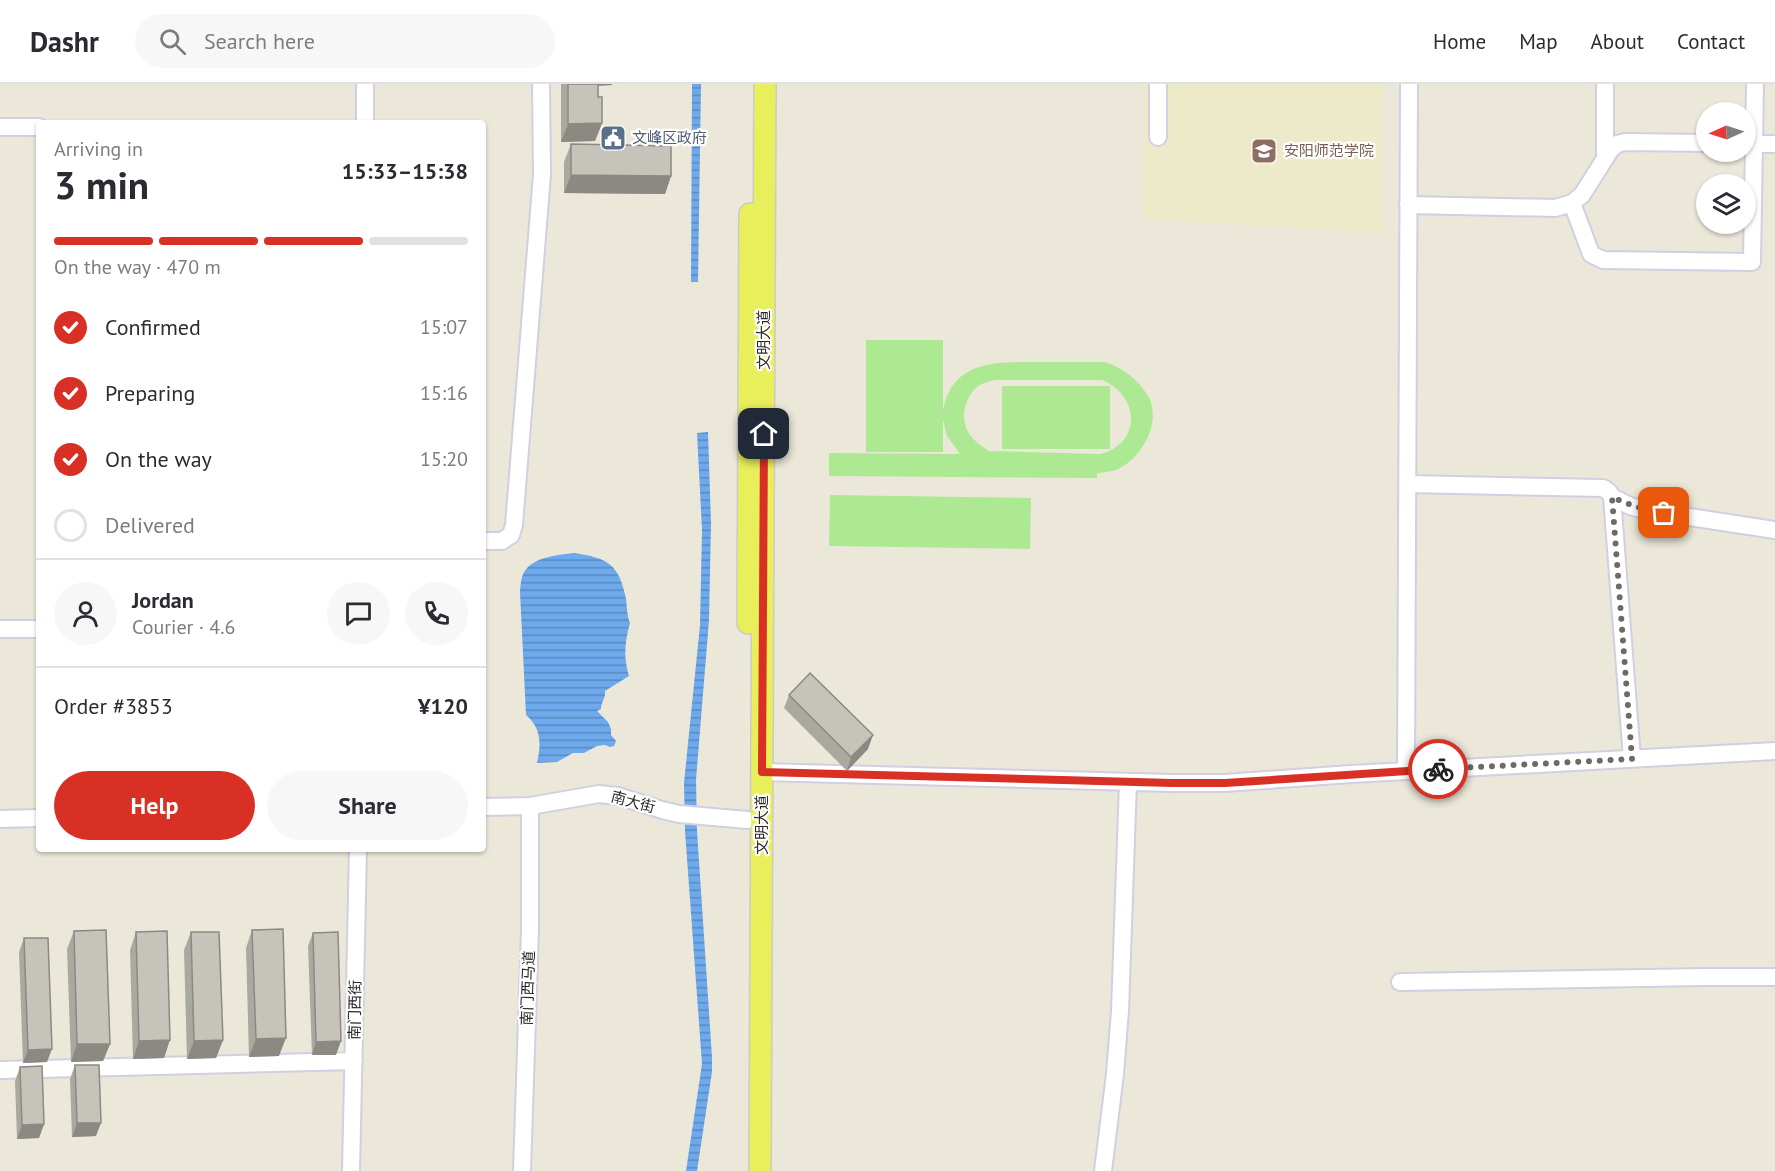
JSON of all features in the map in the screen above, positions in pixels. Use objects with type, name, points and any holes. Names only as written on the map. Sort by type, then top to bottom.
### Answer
[{"type":"main road","name":"文明大道","points":[[745,1171],[750,84]]},
{"type":"main road","name":"文明大道","points":[[760,1171],[765,84]]},
{"type":"street","points":[[365,84],[365,120]]},
{"type":"street","points":[[486,541],[502,541],[511,536],[514,525],[542,174],[541,84]]},
{"type":"street","points":[[1158,84],[1158,137]]},
{"type":"street","points":[[1406,771],[1409,84]]},
{"type":"street","points":[[1605,84],[1605,159]]},
{"type":"street","points":[[1754,102],[1755,84]]},
{"type":"street","points":[[0,127],[36,127]]},
{"type":"street","points":[[1408,205],[1555,208],[1572,203],[1582,195],[1617,144],[1625,142],[1696,143]]},
{"type":"street","points":[[1756,144],[1775,144]]},
{"type":"street","points":[[1572,203],[1591,254],[1603,260],[1752,262],[1750,162]]},
{"type":"street","points":[[1407,484],[1603,488],[1609,492],[1612,497],[1632,759]]},
{"type":"street","points":[[1612,497],[1644,510],[1775,530]]},
{"type":"street","points":[[0,629],[36,629]]},
{"type":"street","points":[[762,772],[1225,783],[1775,751]]},
{"type":"street","points":[[1103,1171],[1120,1011],[1128,782]]},
{"type":"street","name":"南大街","points":[[486,807],[530,806],[599,795],[618,796],[679,814],[747,820]]},
{"type":"street","name":"南门西马道","points":[[522,1171],[530,928],[530,806]]},
{"type":"street","points":[[0,819],[36,818]]},
{"type":"street","name":"南门西街","points":[[351,1171],[358,852]]},
{"type":"street","points":[[1400,982],[1704,976],[1775,977]]},
{"type":"street","points":[[0,1070],[354,1061]]},
{"type":"shaded area","name":"安阳师范学院","points":[[1144,84],[1383,84],[1383,233],[1144,219]]},
{"type":"green space","points":[[866,340],[943,340],[943,411],[948,394],[956,381],[979,367],[1008,362],[1105,362],[1118,367],[1135,379],[1148,396],[1152,406],[1151,428],[1141,449],[1125,465],[1114,471],[1097,473],[1097,478],[829,476],[829,453],[960,454],[947,436],[943,420],[943,452],[866,452]],"holes":[[[995,380],[1102,380],[1115,387],[1124,397],[1131,419],[1129,430],[1123,440],[1114,448],[1100,454],[989,451],[968,432],[964,414],[969,396],[986,382]]]},
{"type":"green space","points":[[1002,386],[1110,386],[1110,449],[1002,449]]},
{"type":"green space","points":[[830,495],[1031,498],[1030,549],[829,546]]},
{"type":"water","points":[[692,84],[701,84],[698,282],[691,282]]},
{"type":"water","points":[[708,432],[711,523],[709,620],[696,780],[712,1072],[697,1171],[686,1171],[702,1064],[685,831],[684,783],[700,625],[702,530],[697,433]]},
{"type":"water","points":[[574,553],[604,561],[615,570],[620,578],[630,623],[625,649],[629,676],[605,691],[601,709],[597,711],[608,722],[611,735],[616,741],[614,746],[597,746],[584,753],[573,753],[557,762],[537,763],[538,731],[526,715],[520,592],[522,577],[525,570],[537,561]]},
{"type":"building","points":[[568,84],[598,84],[598,97],[602,97],[602,123],[568,124]]},
{"type":"building","points":[[571,144],[671,146],[671,176],[571,175]]},
{"type":"building","points":[[810,673],[873,735],[851,757],[789,695]]},
{"type":"building","points":[[283,929],[286,1038],[256,1039],[252,930]]},
{"type":"building","points":[[106,930],[110,1044],[77,1044],[74,931]]},
{"type":"building","points":[[167,931],[170,1040],[139,1041],[136,932]]},
{"type":"building","points":[[191,932],[219,932],[223,1040],[194,1041]]},
{"type":"building","points":[[338,932],[341,1041],[316,1042],[313,933]]},
{"type":"building","points":[[24,938],[48,938],[52,1049],[28,1050]]},
{"type":"building","points":[[75,1065],[99,1065],[101,1123],[77,1123]]},
{"type":"building","points":[[42,1066],[44,1124],[22,1125],[20,1067]]},
{"type":"way so far","points":[[1438,769],[1632,759],[1612,497],[1630,506],[1664,513]]},
{"type":"place","name":"文峰区政府","points":[[613,138]]},
{"type":"place","name":"安阳师范学院","points":[[1264,151]]},
{"type":"route","points":[[764,434],[762,772],[1225,783],[1438,769]]}]
